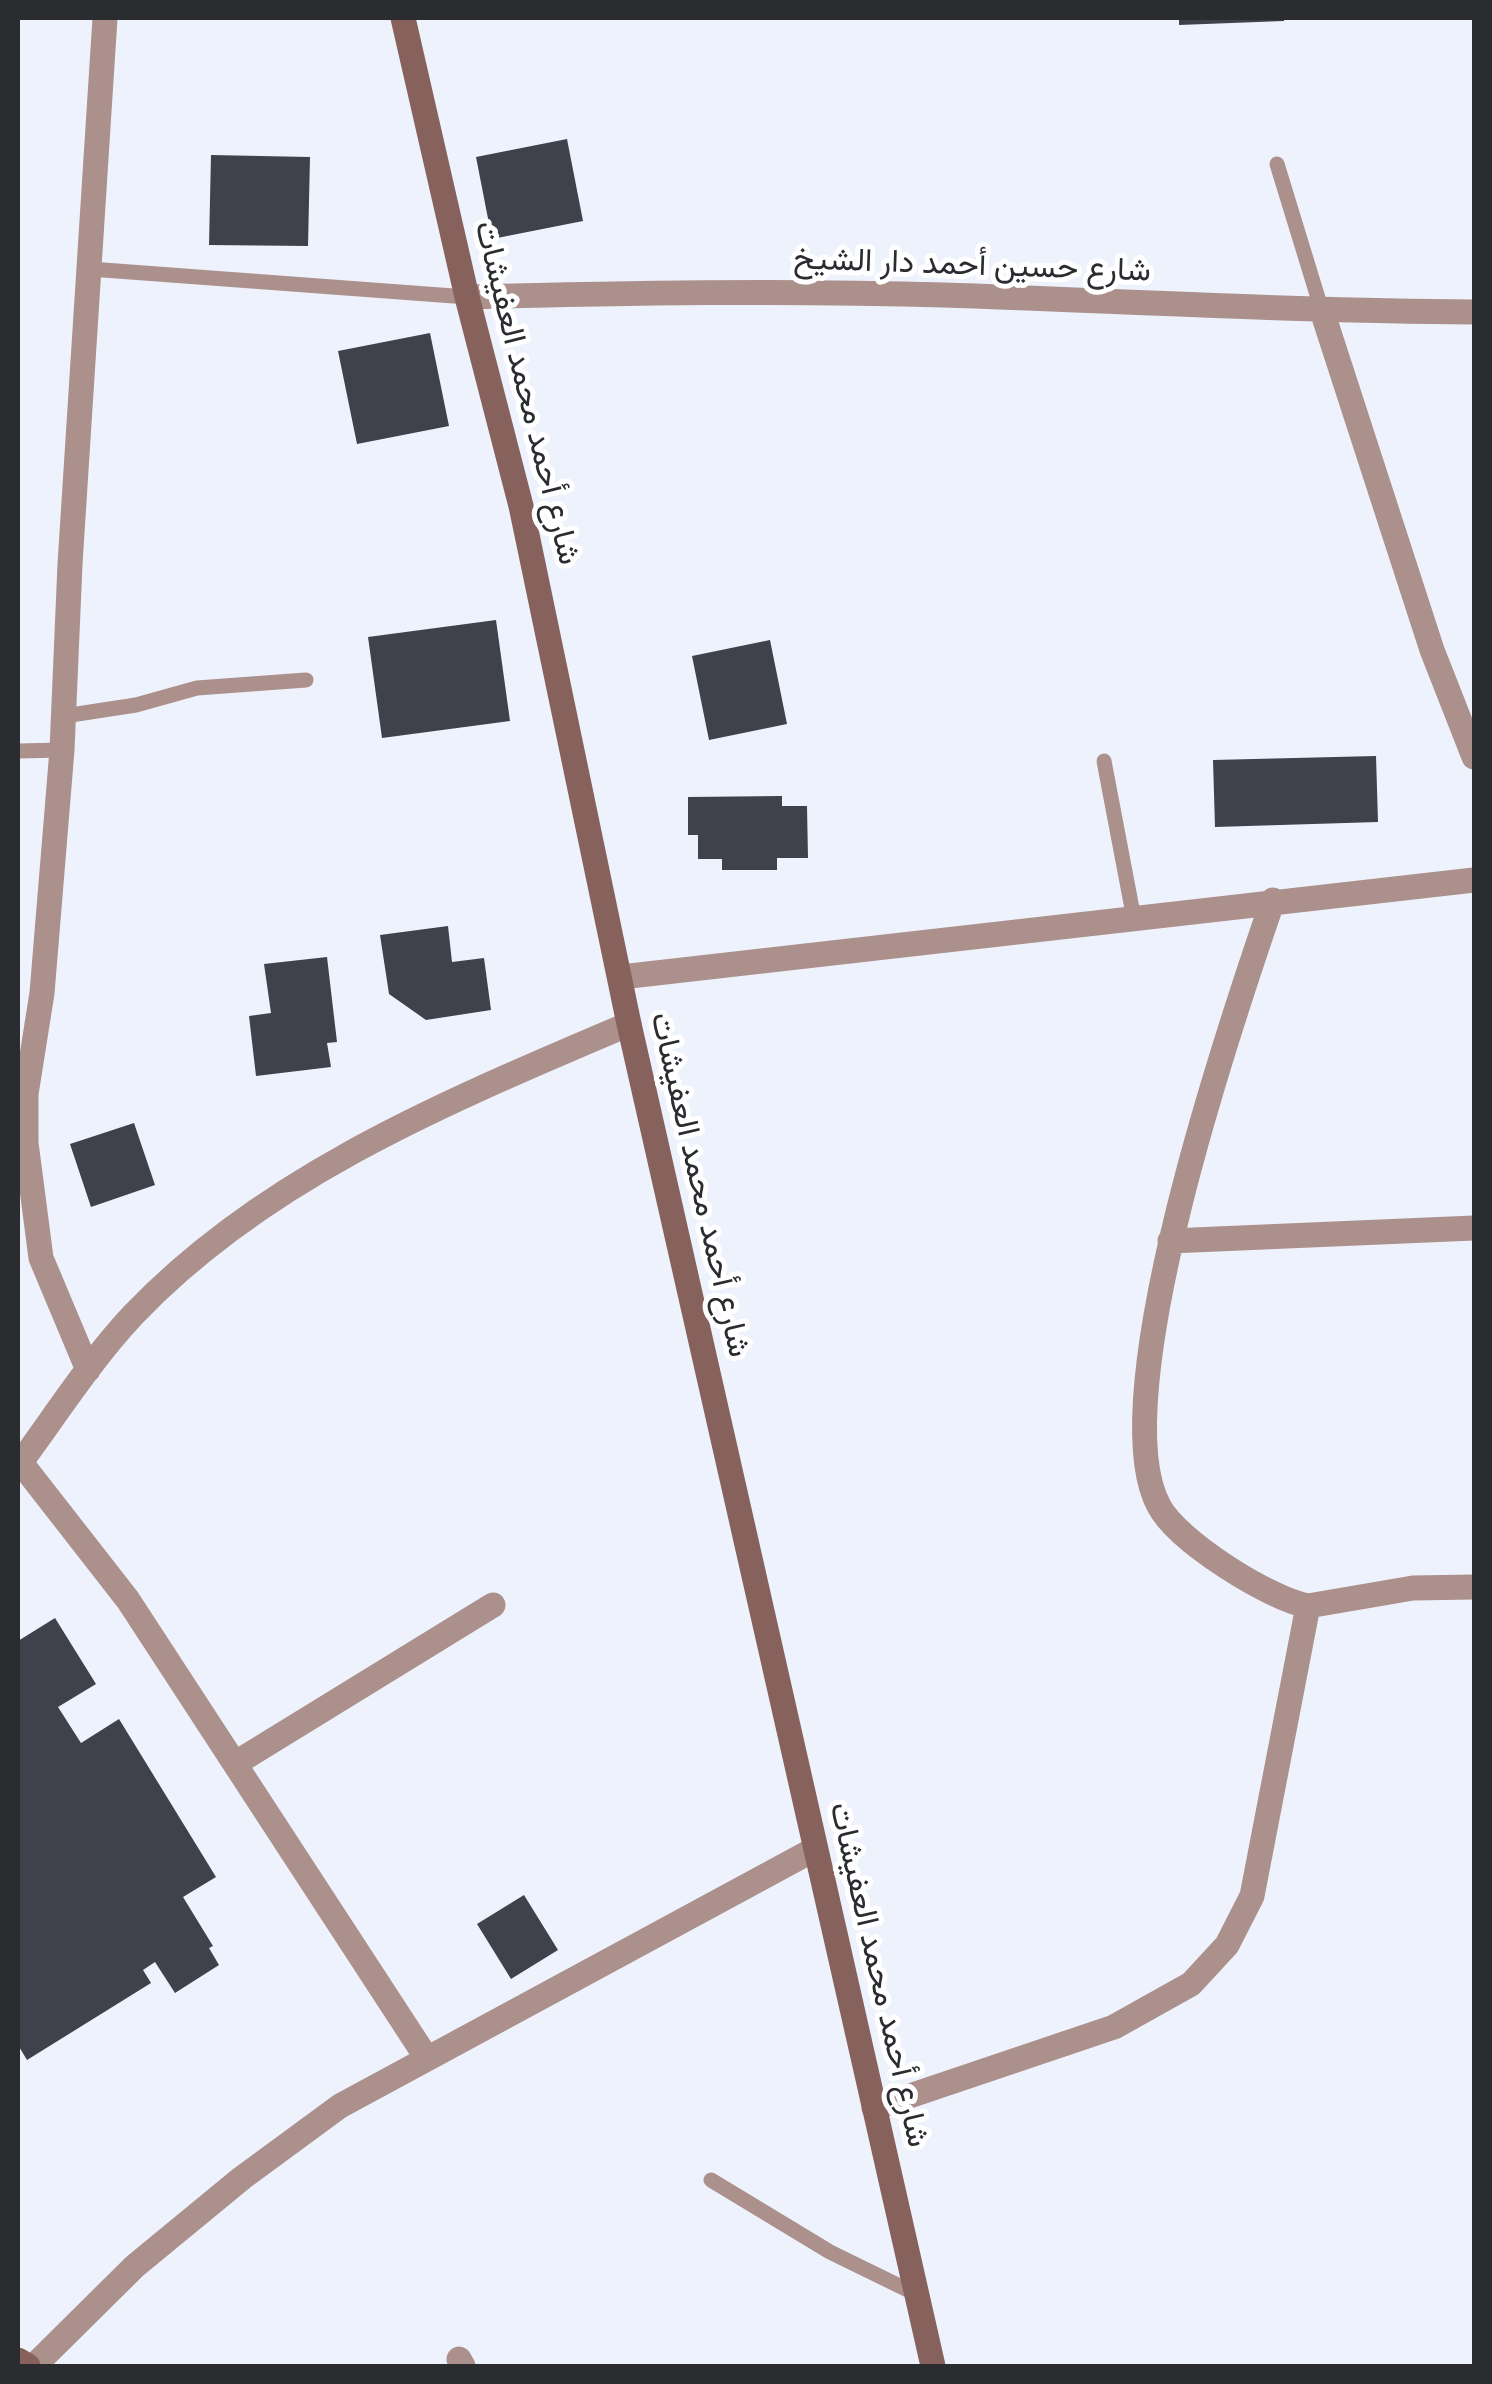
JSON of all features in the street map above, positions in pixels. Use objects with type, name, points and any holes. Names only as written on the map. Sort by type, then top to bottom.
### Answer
[{"type":"street","points":[[88,1370],[42,1258],[33,1206],[26,1094],[30,992],[62,750],[106,18]]},
{"type":"street","name":"شارع أحمد محمد العفيشات","points":[[403,18],[467,297],[522,506],[629,1024],[920,2296],[932,2366]]},
{"type":"street","name":"شارع حسين أحمد دار الشيخ","points":[[467,297],[697,291],[943,295],[1322,312],[1474,312]]},
{"type":"street","points":[[1322,312],[1432,650],[1474,757]]},
{"type":"street","points":[[621,977],[1474,880]]},
{"type":"street","points":[[1273,900],[1233,1015],[1170,1241],[1150,1361],[1144,1430],[1150,1480],[1159,1508],[1213,1556],[1285,1602],[1308,1606],[1413,1588],[1474,1587]]},
{"type":"street","points":[[426,2057],[128,1600],[19,1462],[133,1315],[234,1228],[340,1158],[468,1094],[629,1024]]},
{"type":"street","points":[[1170,1241],[1474,1228]]},
{"type":"street","points":[[236,1763],[492,1605]]},
{"type":"street","points":[[874,2108],[1114,2027],[1190,1984],[1227,1945],[1252,1896],[1308,1606]]},
{"type":"street","points":[[18,2360],[31,2366],[135,2266],[242,2178],[340,2106],[816,1849]]},
{"type":"lane","points":[[1277,164],[1322,312]]},
{"type":"lane","points":[[90,269],[467,297]]},
{"type":"lane","points":[[64,716],[136,705],[197,688],[306,680]]},
{"type":"lane","points":[[18,751],[62,750]]},
{"type":"lane","points":[[1104,761],[1134,919]]},
{"type":"lane","points":[[711,2180],[830,2252],[920,2296]]},
{"type":"building","points":[[1179,18],[1284,18],[1284,21],[1179,25]]},
{"type":"building","points":[[567,139],[583,221],[492,239],[476,157]]},
{"type":"building","points":[[211,155],[310,157],[308,246],[209,245]]},
{"type":"building","points":[[430,333],[449,426],[357,444],[338,351]]},
{"type":"building","points":[[496,620],[510,721],[382,738],[368,637]]},
{"type":"building","points":[[770,640],[787,724],[709,740],[692,656]]},
{"type":"building","points":[[1376,756],[1378,822],[1215,827],[1213,760]]},
{"type":"building","points":[[782,796],[782,806],[807,806],[808,858],[777,858],[777,870],[722,870],[722,859],[698,859],[698,835],[688,835],[688,797]]},
{"type":"building","points":[[448,926],[452,962],[484,958],[491,1010],[426,1020],[389,994],[380,935]]},
{"type":"building","points":[[327,957],[337,1042],[327,1043],[331,1067],[256,1076],[249,1016],[271,1013],[264,964]]},
{"type":"building","points":[[134,1123],[155,1185],[91,1207],[70,1144]]},
{"type":"building","points":[[55,1618],[96,1684],[58,1707],[81,1743],[119,1719],[216,1877],[183,1897],[213,1946],[209,1948],[219,1965],[175,1993],[155,1962],[143,1970],[151,1983],[27,2060],[18,2045],[18,1641]]},
{"type":"building","points":[[524,1895],[558,1950],[511,1979],[477,1924]]}]
